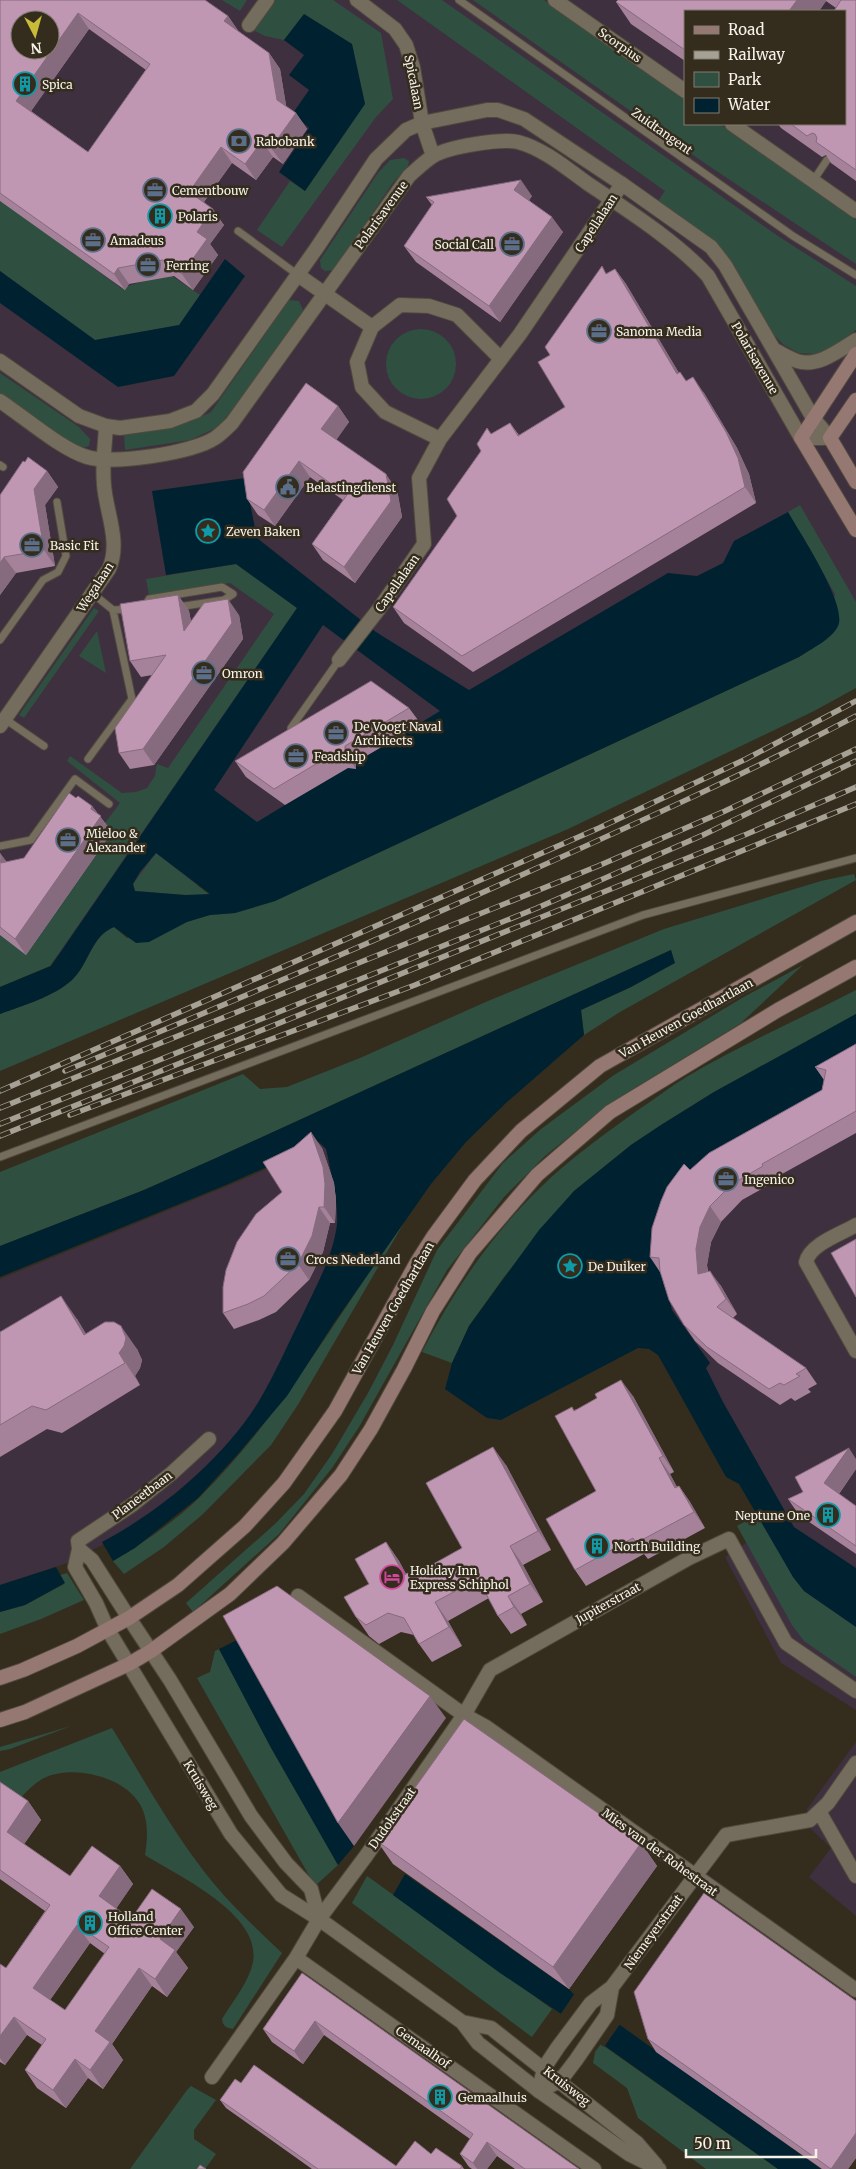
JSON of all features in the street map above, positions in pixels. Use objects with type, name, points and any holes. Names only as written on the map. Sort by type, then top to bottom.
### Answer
[{"type":"main road","points":[[800,438],[856,354]]},
{"type":"main road","points":[[830,438],[856,400]]},
{"type":"main road","name":"Polarisavenue","points":[[800,438],[856,530]]},
{"type":"main road","name":"Polarisavenue","points":[[830,438],[856,482]]},
{"type":"main road","name":"Van Heuven Goedhartlaan","points":[[0,1678],[23,1670],[108,1630],[129,1618],[165,1594],[245,1526],[284,1482],[334,1411],[412,1270],[433,1237],[475,1180],[522,1131],[600,1066],[856,922]]},
{"type":"main road","points":[[0,1720],[25,1712],[129,1664],[230,1594],[283,1543],[340,1475],[371,1429],[433,1311],[470,1253],[537,1175],[610,1112],[778,1010],[856,967]]},
{"type":"street","points":[[249,25],[267,0]]},
{"type":"street","name":"Spicalaan","points":[[357,0],[395,29],[406,45],[422,123],[433,156]]},
{"type":"street","name":"Scorpius","points":[[555,0],[684,90]]},
{"type":"street","name":"Polarisavenue","points":[[0,361],[79,416],[106,426],[120,428],[150,424],[170,420],[196,411],[212,394],[298,275],[376,159],[406,130],[422,123],[487,110],[498,110],[524,119],[622,184],[711,247],[725,265],[813,418],[830,438]]},
{"type":"street","points":[[733,125],[856,210]]},
{"type":"street","name":"Polarisavenue","points":[[0,400],[62,444],[86,457],[104,461],[124,460],[190,449],[214,439],[232,423],[409,176],[433,156],[452,148],[492,142],[517,142],[543,152],[611,199],[696,263],[708,276],[800,438]]},
{"type":"street","name":"Capellalaan","points":[[339,660],[379,609],[424,544],[419,478],[440,440],[501,359],[583,244],[622,184]]},
{"type":"street","points":[[298,275],[372,327]]},
{"type":"street","points":[[440,440],[385,412],[362,387],[356,362],[372,327],[400,305],[429,306],[457,315],[501,359]]},
{"type":"street","points":[[775,350],[798,362],[809,363],[830,356],[856,340]]},
{"type":"street","name":"Wegalaan","points":[[2,720],[92,593],[113,559],[114,546],[104,485],[106,426]]},
{"type":"street","points":[[800,438],[830,438]]},
{"type":"street","points":[[856,1226],[814,1249],[808,1255],[806,1262],[856,1351]]},
{"type":"street","name":"Planeetbaan","points":[[79,1549],[78,1541],[132,1505],[172,1473],[209,1438]]},
{"type":"street","name":"Jupiterstraat","points":[[464,1715],[490,1670],[689,1558],[729,1539],[786,1643],[856,1691]]},
{"type":"street","points":[[79,1549],[92,1560],[129,1618]]},
{"type":"street","points":[[79,1549],[76,1567],[96,1603],[108,1630]]},
{"type":"street","name":"Mies van der Rohestraat","points":[[298,1596],[856,1990]]},
{"type":"street","name":"Kruisweg","points":[[129,1618],[151,1650],[251,1816],[286,1863],[311,1889],[319,1919]]},
{"type":"street","name":"Kruisweg","points":[[108,1630],[231,1834],[281,1895],[319,1919],[462,2022],[478,2043],[539,2091],[629,2154],[660,2169]]},
{"type":"street","name":"Dudokstraat","points":[[319,1919],[366,1856],[464,1715]]},
{"type":"street","points":[[856,1763],[820,1812],[856,1876]]},
{"type":"street","name":"Niemeyerstraat","points":[[539,2091],[544,2068],[591,2003],[612,1987],[726,1835],[810,1820],[820,1812]]},
{"type":"street","points":[[212,2077],[296,1958],[319,1919]]},
{"type":"street","name":"Gemaalhof","points":[[296,1958],[550,2136],[594,2169]]},
{"type":"street","name":"Niemeyerstraat","points":[[539,2091],[560,2081],[592,2037],[607,2015],[612,1987]]},
{"type":"street","name":"Kruisweg","points":[[462,2022],[491,2028],[638,2143],[660,2169]]},
{"type":"lane","name":"Zuidtangent","points":[[459,0],[793,236],[856,275]]},
{"type":"lane","points":[[813,181],[827,160]]},
{"type":"lane","points":[[238,231],[298,275]]},
{"type":"lane","points":[[0,640],[43,580],[58,572],[66,556],[57,502]]},
{"type":"lane","points":[[113,610],[148,609],[149,599],[213,588],[222,587],[233,594],[224,600],[169,608]]},
{"type":"lane","points":[[88,759],[132,700],[113,610],[92,593]]},
{"type":"lane","points":[[291,728],[339,660]]},
{"type":"lane","points":[[2,720],[44,746]]},
{"type":"lane","points":[[0,846],[30,840],[75,779],[108,804]]},
{"type":"lane","points":[[0,1157],[643,916],[856,858]]},
{"type":"shaded area","points":[[0,0],[856,0],[856,641],[808,597],[289,840],[0,985]]},
{"type":"shaded area","points":[[856,1042],[856,1710],[781,1663],[725,1557],[770,1527],[649,1318]]},
{"type":"shaded area","points":[[330,1139],[348,1219],[270,1398],[192,1485],[129,1531],[67,1563],[0,1585],[0,1279],[237,1182],[310,1150]]},
{"type":"shaded area","points":[[856,1742],[856,1916],[809,1877],[831,1848],[811,1829],[807,1809]]},
{"type":"green space","points":[[222,0],[247,0],[240,11]]},
{"type":"green space","points":[[273,0],[333,0],[381,33],[393,99],[376,117],[282,247],[257,230],[290,181],[305,191],[365,104],[352,44],[304,14],[284,40],[265,36],[251,29]]},
{"type":"green space","points":[[397,0],[442,0],[778,236],[856,286],[856,330],[831,348],[817,354],[799,353],[784,345],[766,327],[726,259],[656,204],[665,191]]},
{"type":"green space","points":[[473,0],[544,0],[684,98],[684,125],[721,125],[856,220],[856,264],[706,164]]},
{"type":"green space","points":[[404,158],[409,161],[408,166],[392,184],[334,270],[325,271],[321,268],[320,260],[378,173],[390,160]]},
{"type":"green space","points":[[2,201],[121,288],[169,274],[200,295],[180,325],[95,340],[0,271],[0,202]]},
{"type":"green space","points":[[289,300],[299,301],[303,310],[249,391],[218,427],[190,440],[125,450],[124,433],[190,422],[211,412]]},
{"type":"green space","points":[[414,329],[428,329],[441,334],[451,344],[456,357],[456,371],[451,384],[441,394],[428,399],[414,399],[401,394],[391,384],[386,371],[386,357],[391,344],[401,334]]},
{"type":"green space","points":[[0,373],[79,427],[90,439],[89,446],[79,449],[55,435],[0,394]]},
{"type":"green space","points":[[800,505],[856,602],[856,688],[814,711],[568,829],[0,1071],[0,1014],[38,1000],[72,980],[95,944],[106,931],[114,927],[127,938],[210,915],[235,913],[275,901],[799,657],[828,638],[835,594],[788,512]]},
{"type":"green space","points":[[236,564],[297,608],[50,966],[0,987],[0,870],[105,823],[120,803],[67,761],[70,756],[122,793],[136,792],[147,788],[155,776],[157,764],[168,768],[274,614],[230,583],[149,595],[146,579]]},
{"type":"green space","points":[[94,608],[99,611],[24,718],[19,715]]},
{"type":"green space","points":[[97,631],[106,673],[79,656]]},
{"type":"green space","points":[[156,853],[210,895],[135,891],[133,884]]},
{"type":"green space","points":[[854,874],[856,880],[620,1012],[584,1035],[581,1010],[631,987],[674,963],[671,950],[144,1190],[0,1246],[0,1172],[243,1074],[260,1089],[287,1087],[360,1058],[488,1001],[664,929],[821,881]]},
{"type":"green space","points":[[803,965],[741,1023],[615,1100],[545,1156],[504,1197],[447,1270],[359,1427],[332,1468],[279,1534],[193,1612],[186,1603],[275,1524],[304,1494],[332,1454],[368,1393],[393,1345],[437,1250],[503,1163],[541,1129],[614,1075],[742,998]]},
{"type":"green space","points":[[856,990],[856,1014],[714,1092],[661,1125],[631,1145],[574,1191],[504,1277],[469,1326],[452,1363],[422,1352],[460,1286],[489,1245],[522,1206],[563,1167],[613,1128],[688,1076],[750,1042]]},
{"type":"green space","points":[[405,1221],[299,1403],[271,1445],[203,1514],[164,1547],[124,1574],[113,1561],[169,1524],[199,1498],[229,1467],[283,1399]]},
{"type":"green space","points":[[758,1514],[793,1577],[804,1591],[856,1627],[856,1677],[804,1641],[792,1625],[737,1526]]},
{"type":"green space","points":[[67,1573],[84,1600],[0,1634],[0,1612],[25,1605],[64,1584],[60,1575]]},
{"type":"green space","points":[[219,1649],[338,1865],[315,1886],[197,1678],[210,1672],[215,1651]]},
{"type":"green space","points":[[71,1726],[10,1749],[0,1751],[0,1747]]},
{"type":"green space","points":[[112,1728],[200,1867],[231,1903],[282,1953],[233,2029],[225,2026],[222,2019],[248,1977],[253,1962],[252,1944],[245,1928],[215,1898],[145,1855],[147,1841],[146,1819],[141,1806],[129,1791],[106,1778],[79,1772],[53,1775],[42,1779],[30,1788],[0,1824],[0,1772]]},
{"type":"green space","points":[[367,1876],[552,2009],[532,2037],[352,1903]]},
{"type":"green space","points":[[601,2044],[778,2169],[706,2169],[638,2118],[627,2088],[593,2063],[595,2052]]},
{"type":"green space","points":[[191,2086],[216,2100],[194,2130],[194,2139],[216,2154],[205,2169],[130,2169],[187,2090]]},
{"type":"water","points":[[304,14],[352,44],[365,104],[305,191],[279,172],[309,128],[293,113],[309,90],[289,75],[304,55],[284,40]]},
{"type":"water","points":[[225,259],[245,276],[174,376],[118,387],[0,303],[0,271],[95,340],[179,325]]},
{"type":"water","points":[[245,478],[257,538],[376,632],[469,690],[668,573],[697,576],[723,563],[734,541],[788,512],[830,586],[839,616],[838,626],[826,639],[799,657],[275,901],[235,913],[210,915],[187,922],[149,942],[136,943],[114,927],[100,937],[72,980],[38,1000],[0,1014],[0,987],[51,966],[297,608],[236,564],[166,575],[152,491]],"holes":[[[323,625],[440,711],[257,822],[214,790]],[[156,853],[210,894],[185,895],[135,891],[133,884],[140,872]]]},
{"type":"water","points":[[671,950],[675,963],[631,987],[581,1010],[584,1035],[507,1102],[466,1142],[431,1184],[334,1323],[287,1396],[238,1454],[198,1498],[135,1548],[113,1561],[102,1542],[168,1499],[210,1462],[245,1422],[270,1380],[323,1271],[335,1236],[337,1207],[326,1149],[319,1142],[299,1153],[226,1185],[0,1277],[0,1246],[144,1190]]},
{"type":"water","points":[[856,1014],[856,1066],[840,1091],[663,1275],[672,1310],[710,1363],[706,1368],[723,1402],[794,1527],[856,1568],[856,1627],[804,1591],[793,1577],[739,1484],[726,1477],[658,1355],[649,1349],[638,1348],[501,1420],[487,1418],[445,1389],[452,1363],[469,1326],[539,1230],[574,1191],[631,1145],[661,1125],[714,1092]]},
{"type":"water","points":[[56,1567],[65,1583],[25,1605],[0,1612],[0,1585]]},
{"type":"water","points":[[239,1639],[354,1846],[338,1865],[271,1748],[219,1649]]},
{"type":"water","points":[[405,1874],[821,2169],[778,2169],[605,2046],[606,2044],[500,1973],[393,1895]]},
{"type":"pier","points":[[575,1993],[620,2024],[604,2047],[560,2015]]},
{"type":"building","points":[[0,0],[205,0],[228,16],[224,21],[269,53],[277,100],[296,113],[271,148],[262,141],[245,164],[221,147],[189,192],[213,209],[197,232],[207,239],[182,274],[163,260],[118,268],[114,274],[0,193]],"holes":[[[10,10],[60,10],[60,39],[78,13],[150,64],[88,152],[16,101],[45,60],[10,60]]]},
{"type":"building","points":[[618,0],[797,0],[790,10],[684,10],[684,49],[616,2]]},
{"type":"building","points":[[841,0],[856,0],[856,170],[816,142],[815,134],[812,133],[807,136],[792,125],[846,125],[846,10],[835,10]]},
{"type":"building","points":[[521,180],[514,190],[552,217],[489,306],[404,246],[434,202],[426,197]]},
{"type":"building","points":[[602,266],[606,274],[615,269],[677,374],[680,372],[686,381],[693,377],[726,432],[738,458],[745,487],[462,656],[393,607],[457,516],[447,499],[481,451],[477,444],[487,428],[491,434],[510,423],[518,436],[565,407],[538,362],[550,355],[545,347]]},
{"type":"building","points":[[306,383],[338,406],[321,429],[386,474],[391,501],[344,567],[312,544],[347,495],[299,461],[264,510],[247,499],[243,472]]},
{"type":"building","points":[[28,457],[47,471],[34,489],[44,550],[4,557],[0,563],[0,495],[23,461],[25,462]]},
{"type":"building","points":[[178,595],[184,631],[204,603],[228,599],[232,623],[143,749],[119,753],[115,728],[166,655],[130,661],[120,604]]},
{"type":"building","points":[[371,681],[409,708],[345,746],[345,753],[336,752],[274,789],[235,761]]},
{"type":"building","points":[[69,793],[76,798],[78,796],[92,806],[91,809],[101,816],[15,939],[0,927],[0,859],[1,863],[24,858]]},
{"type":"building","points":[[856,1044],[856,1111],[762,1164],[763,1166],[732,1184],[710,1206],[700,1227],[696,1249],[698,1274],[710,1271],[726,1299],[717,1307],[806,1368],[796,1374],[800,1376],[784,1385],[780,1383],[769,1389],[707,1347],[684,1325],[669,1300],[660,1271],[659,1258],[650,1257],[652,1228],[667,1187],[684,1164],[690,1170],[709,1153],[822,1090],[826,1070],[815,1067]]},
{"type":"building","points":[[311,1132],[323,1167],[325,1184],[324,1207],[319,1207],[312,1236],[298,1264],[264,1296],[223,1313],[223,1287],[226,1270],[237,1242],[256,1214],[282,1192],[263,1162],[294,1147]]},
{"type":"building","points":[[856,1239],[856,1297],[831,1253]]},
{"type":"building","points":[[61,1296],[84,1335],[105,1322],[114,1322],[121,1326],[126,1338],[124,1346],[119,1353],[125,1363],[46,1410],[32,1406],[0,1425],[0,1332]]},
{"type":"building","points":[[621,1380],[663,1456],[659,1458],[675,1488],[679,1486],[694,1512],[636,1543],[633,1538],[575,1570],[546,1519],[596,1491],[555,1416],[572,1407],[574,1411],[597,1398],[595,1394]]},
{"type":"building","points":[[493,1447],[538,1531],[510,1546],[530,1584],[508,1596],[514,1607],[498,1616],[478,1579],[435,1602],[449,1627],[419,1644],[404,1618],[388,1613],[366,1625],[356,1617],[344,1597],[369,1584],[355,1559],[386,1542],[404,1575],[408,1573],[410,1577],[462,1548],[426,1483]]},
{"type":"building","points":[[849,1448],[824,1483],[856,1506],[856,1546],[788,1499],[803,1492],[795,1477]]},
{"type":"building","points":[[277,1586],[430,1696],[338,1823],[223,1616]]},
{"type":"building","points":[[464,1719],[641,1843],[553,1967],[377,1841]]},
{"type":"building","points":[[0,1782],[28,1801],[7,1832],[70,1876],[92,1846],[120,1866],[99,1896],[131,1919],[152,1889],[181,1909],[160,1939],[175,1950],[155,1979],[139,1968],[95,2031],[110,2042],[90,2070],[75,2059],[53,2090],[25,2070],[46,2039],[14,2017],[0,2036],[0,1964],[6,1968],[50,1905],[0,1870]],"holes":[[[77,1925],[109,1947],[65,2010],[33,1988]]]},
{"type":"building","points":[[704,1893],[856,2001],[856,2133],[831,2169],[648,2039],[634,1992]]},
{"type":"building","name":"Gemaalhuis","points":[[302,1973],[579,2169],[525,2169],[487,2142],[473,2163],[460,2154],[473,2134],[315,2021],[294,2051],[263,2029]]},
{"type":"building","points":[[254,2065],[396,2166],[415,2141],[431,2154],[436,2148],[462,2166],[460,2169],[318,2169],[220,2100],[235,2079],[241,2083]]},
{"type":"building","points":[[200,2165],[206,2169],[197,2169]]},
{"type":"railway","points":[[0,1091],[599,828],[746,759],[856,701]]},
{"type":"railway","points":[[65,1071],[296,974],[526,873],[733,778],[856,716]]},
{"type":"railway","points":[[0,1108],[598,866],[725,811],[856,749]]},
{"type":"railway","points":[[0,1124],[537,908],[703,835],[856,761]]},
{"type":"railway","points":[[0,1136],[747,834],[856,787]]},
{"type":"railway","points":[[70,1115],[415,985],[856,804]]},
{"type":"place","name":"Spica","points":[[25,84]]},
{"type":"place","name":"Rabobank","points":[[239,141]]},
{"type":"place","name":"Cementbouw","points":[[155,190]]},
{"type":"place","name":"Polaris","points":[[160,216]]},
{"type":"place","name":"Amadeus","points":[[93,240]]},
{"type":"place","name":"Social Call","points":[[512,244]]},
{"type":"place","name":"Ferring","points":[[148,265]]},
{"type":"place","name":"Sanoma Media","points":[[599,331]]},
{"type":"place","name":"Belastingdienst","points":[[288,487]]},
{"type":"place","name":"Zeven Baken","points":[[208,531]]},
{"type":"place","name":"Basic Fit","points":[[32,545]]},
{"type":"place","name":"Omron","points":[[204,673]]},
{"type":"place","name":"De Voogt Naval Architects","points":[[336,733]]},
{"type":"place","name":"Feadship","points":[[296,756]]},
{"type":"place","name":"Mieloo & Alexander","points":[[68,840]]},
{"type":"place","name":"Ingenico","points":[[726,1179]]},
{"type":"place","name":"Crocs Nederland","points":[[288,1259]]},
{"type":"place","name":"De Duiker","points":[[570,1266]]},
{"type":"place","name":"Neptune One","points":[[828,1515]]},
{"type":"place","name":"North Building","points":[[597,1546]]},
{"type":"place","name":"Holiday Inn Express Schiphol","points":[[392,1577]]},
{"type":"place","name":"Holland Office Center","points":[[90,1923]]},
{"type":"place","name":"Gemaalhuis","points":[[440,2097]]}]
